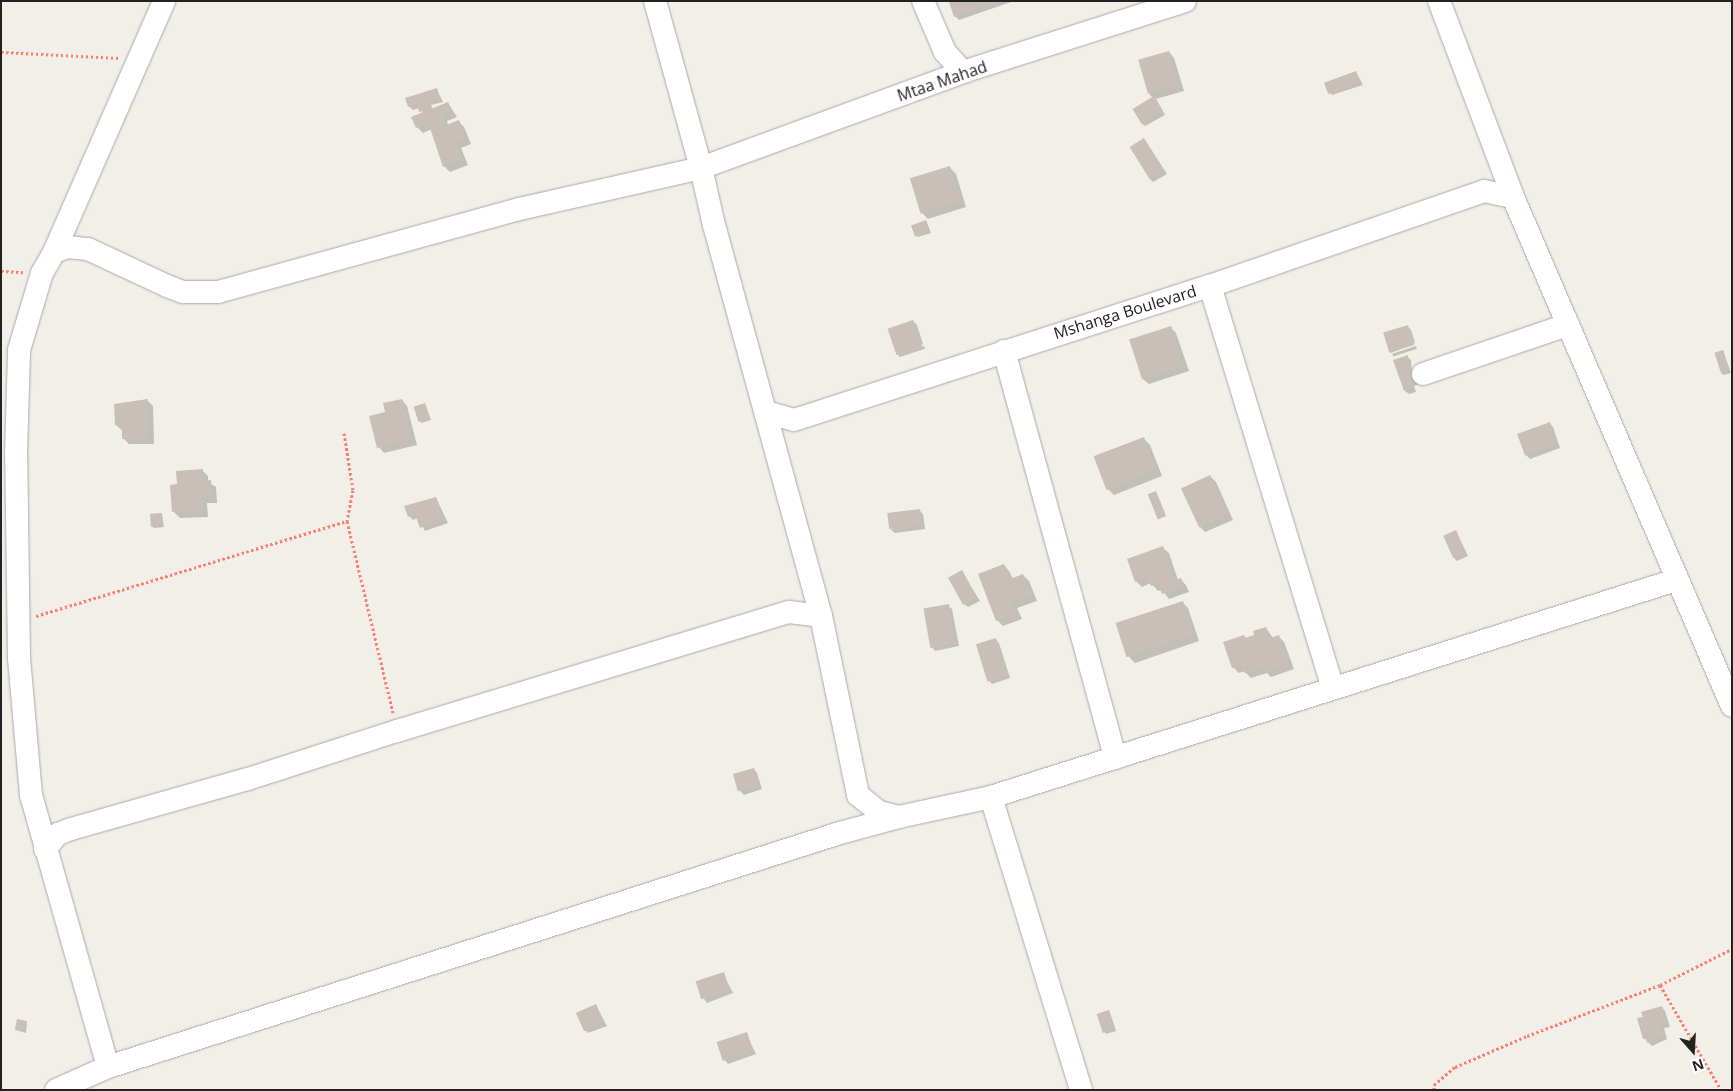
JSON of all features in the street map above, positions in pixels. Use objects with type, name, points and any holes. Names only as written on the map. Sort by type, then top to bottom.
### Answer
[{"type":"street","points":[[108,1067],[30,796],[19,658],[16,454],[19,350],[42,273],[54,252],[164,1]]},
{"type":"street","points":[[655,1],[701,168],[714,226],[821,616],[858,795],[840,833]]},
{"type":"street","points":[[923,1],[945,52],[963,72]]},
{"type":"street","points":[[1439,1],[1513,197],[1676,580],[1732,706]]},
{"type":"street","name":"Mtaa Mahad","points":[[54,252],[68,247],[88,248],[183,292],[218,292],[519,209],[701,168],[963,72],[1177,2]]},
{"type":"street","points":[[1498,154],[1484,191],[1513,197]]},
{"type":"street","name":"Mshanga Boulevard","points":[[794,420],[1210,286],[1484,191]]},
{"type":"street","points":[[1210,286],[1333,688]]},
{"type":"street","points":[[1423,374],[1567,325]]},
{"type":"street","points":[[1004,351],[1115,758]]},
{"type":"street","points":[[765,412],[794,420],[775,449]]},
{"type":"street","points":[[56,1090],[108,1067],[840,833],[899,817],[991,797],[1676,580]]},
{"type":"street","points":[[45,848],[58,834],[71,829],[248,779],[397,731],[789,612],[821,616]]},
{"type":"street","points":[[858,795],[879,812],[899,817]]},
{"type":"street","points":[[991,797],[1081,1090]]},
{"type":"path","points":[[1,52],[140,59]]},
{"type":"path","points":[[344,433],[353,490],[347,521],[397,731]]},
{"type":"path","points":[[19,622],[347,521]]},
{"type":"path","points":[[1434,1090],[1434,1084],[1456,1067],[1527,1036],[1660,985],[1732,949]]},
{"type":"path","points":[[1660,985],[1721,1090]]},
{"type":"building","points":[[949,2],[999,2],[954,17]]},
{"type":"building","points":[[1169,51],[1179,85],[1148,93],[1138,60]]},
{"type":"building","points":[[1356,71],[1360,82],[1328,94],[1324,83]]},
{"type":"building","points":[[437,88],[440,98],[429,102],[431,108],[419,112],[417,104],[408,107],[405,98]]},
{"type":"building","points":[[1154,96],[1163,111],[1141,123],[1133,109]]},
{"type":"building","points":[[448,102],[452,111],[442,115],[446,125],[459,120],[466,138],[456,142],[463,159],[443,167],[428,122],[416,128],[411,117]]},
{"type":"building","points":[[1144,138],[1164,170],[1150,179],[1130,147]]},
{"type":"building","points":[[950,166],[961,201],[921,214],[910,178]]},
{"type":"building","points":[[926,220],[930,231],[915,237],[911,225]]},
{"type":"building","points":[[913,320],[922,346],[897,355],[887,329]]},
{"type":"building","points":[[1408,325],[1414,345],[1389,353],[1383,333]]},
{"type":"building","points":[[1171,326],[1184,366],[1142,380],[1129,340]]},
{"type":"building","points":[[1723,350],[1730,371],[1721,374],[1714,353]]},
{"type":"building","points":[[1408,355],[1410,373],[1417,371],[1419,380],[1411,382],[1413,388],[1404,391],[1393,360]]},
{"type":"building","points":[[148,399],[148,438],[122,439],[122,425],[115,425],[114,404]]},
{"type":"building","points":[[402,399],[412,439],[377,448],[369,416],[385,412],[383,403]]},
{"type":"building","points":[[425,403],[430,418],[419,422],[414,407]]},
{"type":"building","points":[[1550,422],[1558,444],[1525,456],[1517,434]]},
{"type":"building","points":[[1144,437],[1157,471],[1106,490],[1094,456]]},
{"type":"building","points":[[203,469],[203,481],[211,480],[212,497],[202,498],[203,512],[172,512],[170,485],[177,484],[176,471]]},
{"type":"building","points":[[1210,475],[1228,514],[1199,527],[1181,489]]},
{"type":"building","points":[[1156,491],[1166,516],[1158,519],[1148,494]]},
{"type":"building","points":[[436,497],[445,519],[420,528],[415,514],[408,517],[404,506]]},
{"type":"building","points":[[920,509],[922,525],[889,529],[887,513]]},
{"type":"building","points":[[162,513],[163,526],[151,527],[150,514]]},
{"type":"building","points":[[1456,530],[1466,552],[1453,558],[1443,536]]},
{"type":"building","points":[[1163,546],[1175,580],[1181,578],[1184,586],[1162,594],[1158,584],[1151,586],[1148,577],[1135,582],[1127,559]]},
{"type":"building","points":[[1004,564],[1010,579],[1023,574],[1032,595],[1012,602],[1017,613],[996,621],[978,574]]},
{"type":"building","points":[[962,570],[977,597],[963,605],[948,578]]},
{"type":"building","points":[[1183,601],[1194,635],[1127,657],[1115,623]]},
{"type":"building","points":[[949,604],[956,643],[930,648],[923,609]]},
{"type":"building","points":[[1266,627],[1270,638],[1279,635],[1289,663],[1264,672],[1262,666],[1244,673],[1241,665],[1232,668],[1223,642],[1244,635],[1245,638],[1254,635],[1253,631]]},
{"type":"building","points":[[996,638],[1007,675],[987,681],[976,644]]},
{"type":"building","points":[[754,768],[759,785],[738,791],[733,774]]},
{"type":"building","points":[[724,972],[730,990],[701,999],[695,981]]},
{"type":"building","points":[[596,1004],[604,1022],[584,1031],[576,1013]]},
{"type":"building","points":[[1662,1006],[1667,1023],[1661,1025],[1664,1035],[1647,1043],[1646,1038],[1643,1039],[1637,1018],[1643,1017],[1641,1012]]},
{"type":"building","points":[[1109,1010],[1115,1029],[1103,1033],[1097,1014]]},
{"type":"building","points":[[17,1019],[27,1021],[25,1032],[15,1030]]},
{"type":"building","points":[[747,1032],[753,1051],[723,1061],[717,1042]]}]
